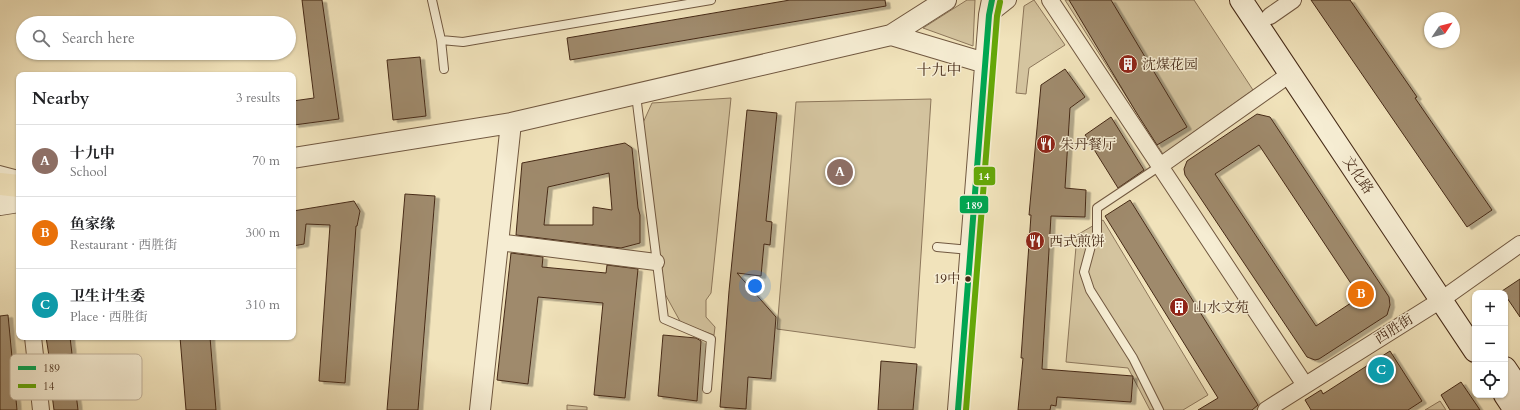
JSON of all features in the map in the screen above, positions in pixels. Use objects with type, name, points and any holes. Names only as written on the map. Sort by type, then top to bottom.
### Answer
[{"type":"main road","name":"文化路","points":[[1241,0],[1290,74],[1447,295],[1472,320]]},
{"type":"main road","name":"文化路","points":[[1264,8],[1447,295],[1472,345]]},
{"type":"main road","points":[[0,184],[15,201]]},
{"type":"main road","points":[[1508,372],[1520,390]]},
{"type":"main road","points":[[1507,398],[1515,410]]},
{"type":"street","points":[[296,158],[511,123],[891,35],[946,0]]},
{"type":"street","points":[[958,410],[990,7],[1008,0]]},
{"type":"street","points":[[1050,0],[1305,385]]},
{"type":"street","points":[[1264,8],[1293,0]]},
{"type":"street","points":[[891,35],[985,63]]},
{"type":"street","points":[[1160,166],[1290,74]]},
{"type":"street","points":[[481,400],[511,123]]},
{"type":"street","points":[[498,242],[656,262]]},
{"type":"street","name":"西胜街","points":[[1266,410],[1447,295],[1520,244]]},
{"type":"street","points":[[33,340],[35,354]]},
{"type":"street","points":[[40,400],[41,410]]},
{"type":"lane","points":[[432,0],[441,40],[444,69]]},
{"type":"lane","points":[[441,40],[463,42],[711,0]]},
{"type":"lane","points":[[636,94],[664,319],[711,339],[707,389]]},
{"type":"lane","points":[[1159,410],[1133,358],[1090,290],[1084,272],[1091,246],[1097,234],[1096,208],[1160,166]]},
{"type":"lane","points":[[0,170],[16,174]]},
{"type":"lane","points":[[937,248],[971,250]]},
{"type":"shaded area","points":[[967,0],[975,0],[973,46],[923,28]]},
{"type":"shaded area","points":[[1034,0],[1065,45],[1029,68],[1026,94],[1016,93],[1024,6]]},
{"type":"shaded area","points":[[1065,0],[1194,0],[1253,90],[1163,154]]},
{"type":"shaded area","points":[[731,98],[711,293],[706,300],[706,317],[715,327],[714,335],[681,323],[665,294],[642,125],[652,103]]},
{"type":"shaded area","points":[[931,99],[915,348],[777,329],[796,102]]},
{"type":"shaded area","points":[[1103,220],[1208,395],[1183,410],[1150,410],[1128,368],[1066,362],[1077,235]]},
{"type":"shaded area","points":[[1440,401],[1446,410],[1425,410]]},
{"type":"shaded area","points":[[567,405],[587,407],[587,410],[567,410]]},
{"type":"building","points":[[302,0],[322,0],[339,119],[296,125],[296,101],[314,98]]},
{"type":"building","points":[[790,0],[885,0],[886,6],[570,60],[567,38]]},
{"type":"building","name":"沈煤花园","points":[[1069,0],[1111,0],[1187,127],[1157,145]]},
{"type":"building","points":[[1311,0],[1350,0],[1492,210],[1467,227]]},
{"type":"building","points":[[420,57],[426,116],[393,120],[387,60]]},
{"type":"building","points":[[1065,69],[1085,97],[1070,108],[1065,188],[1086,190],[1085,217],[1051,216],[1042,369],[1133,376],[1131,402],[1057,397],[1056,406],[1051,405],[1050,410],[1018,410],[1023,358],[1021,358],[1031,215],[1029,215],[1041,85]]},
{"type":"building","points":[[747,110],[777,113],[766,221],[772,222],[770,245],[764,244],[761,276],[737,273],[776,317],[771,379],[748,377],[746,409],[720,407],[729,291]]},
{"type":"building","points":[[1257,114],[1270,117],[1389,297],[1390,305],[1387,315],[1319,359],[1315,360],[1307,357],[1185,175],[1184,169],[1187,161]],"holes":[[[1259,145],[1360,297],[1316,326],[1215,174]]]},
{"type":"building","points":[[1111,117],[1144,170],[1118,188],[1085,135]]},
{"type":"building","points":[[625,143],[632,148],[640,215],[640,243],[621,248],[516,235],[522,163]],"holes":[[[609,173],[612,210],[593,207],[593,225],[544,225],[548,187]]]},
{"type":"building","points":[[405,194],[435,196],[418,410],[387,410]]},
{"type":"building","name":"山水文苑","points":[[1130,200],[1258,405],[1252,410],[1198,410],[1218,398],[1105,216]]},
{"type":"building","points":[[354,201],[360,211],[356,226],[345,383],[319,381],[330,225],[306,224],[304,244],[296,245],[296,211]]},
{"type":"building","points":[[511,253],[543,257],[542,267],[606,273],[607,265],[638,269],[625,398],[594,395],[603,303],[538,297],[528,384],[497,380]]},
{"type":"building","points":[[1520,279],[1520,317],[1508,299],[1508,290],[1504,290]]},
{"type":"building","points":[[8,315],[12,354],[10,354],[10,400],[16,400],[17,410],[0,410],[0,316]]},
{"type":"building","points":[[663,335],[696,338],[701,341],[697,401],[658,396]]},
{"type":"building","points":[[46,340],[70,340],[72,354],[49,354]]},
{"type":"building","points":[[180,340],[210,340],[216,410],[186,410]]},
{"type":"building","points":[[1390,351],[1422,401],[1408,410],[1311,410],[1305,400],[1321,390],[1323,394]]},
{"type":"building","points":[[881,361],[917,364],[913,410],[878,410]]},
{"type":"building","points":[[1461,382],[1480,410],[1450,410],[1441,395]]},
{"type":"building","points":[[53,400],[77,400],[78,410],[54,410]]},
{"type":"transit line","name":"189","points":[[958,410],[989,15],[992,0]]},
{"type":"transit line","name":"14","points":[[966,410],[997,16],[1000,2]]},
{"type":"place","name":"沈煤花园","points":[[1128,64]]},
{"type":"place","name":"朱丹餐厅","points":[[1046,144]]},
{"type":"place","name":"十九中","points":[[840,172]]},
{"type":"place","name":"西式煎饼","points":[[1035,241]]},
{"type":"place","name":"19中","points":[[968,279]]},
{"type":"place","name":"鱼家缘","points":[[1361,294]]},
{"type":"place","name":"山水文苑","points":[[1179,307]]},
{"type":"place","name":"卫生计生委","points":[[1381,370]]},
{"type":"district","name":"十九中","points":[[939,70]]}]
